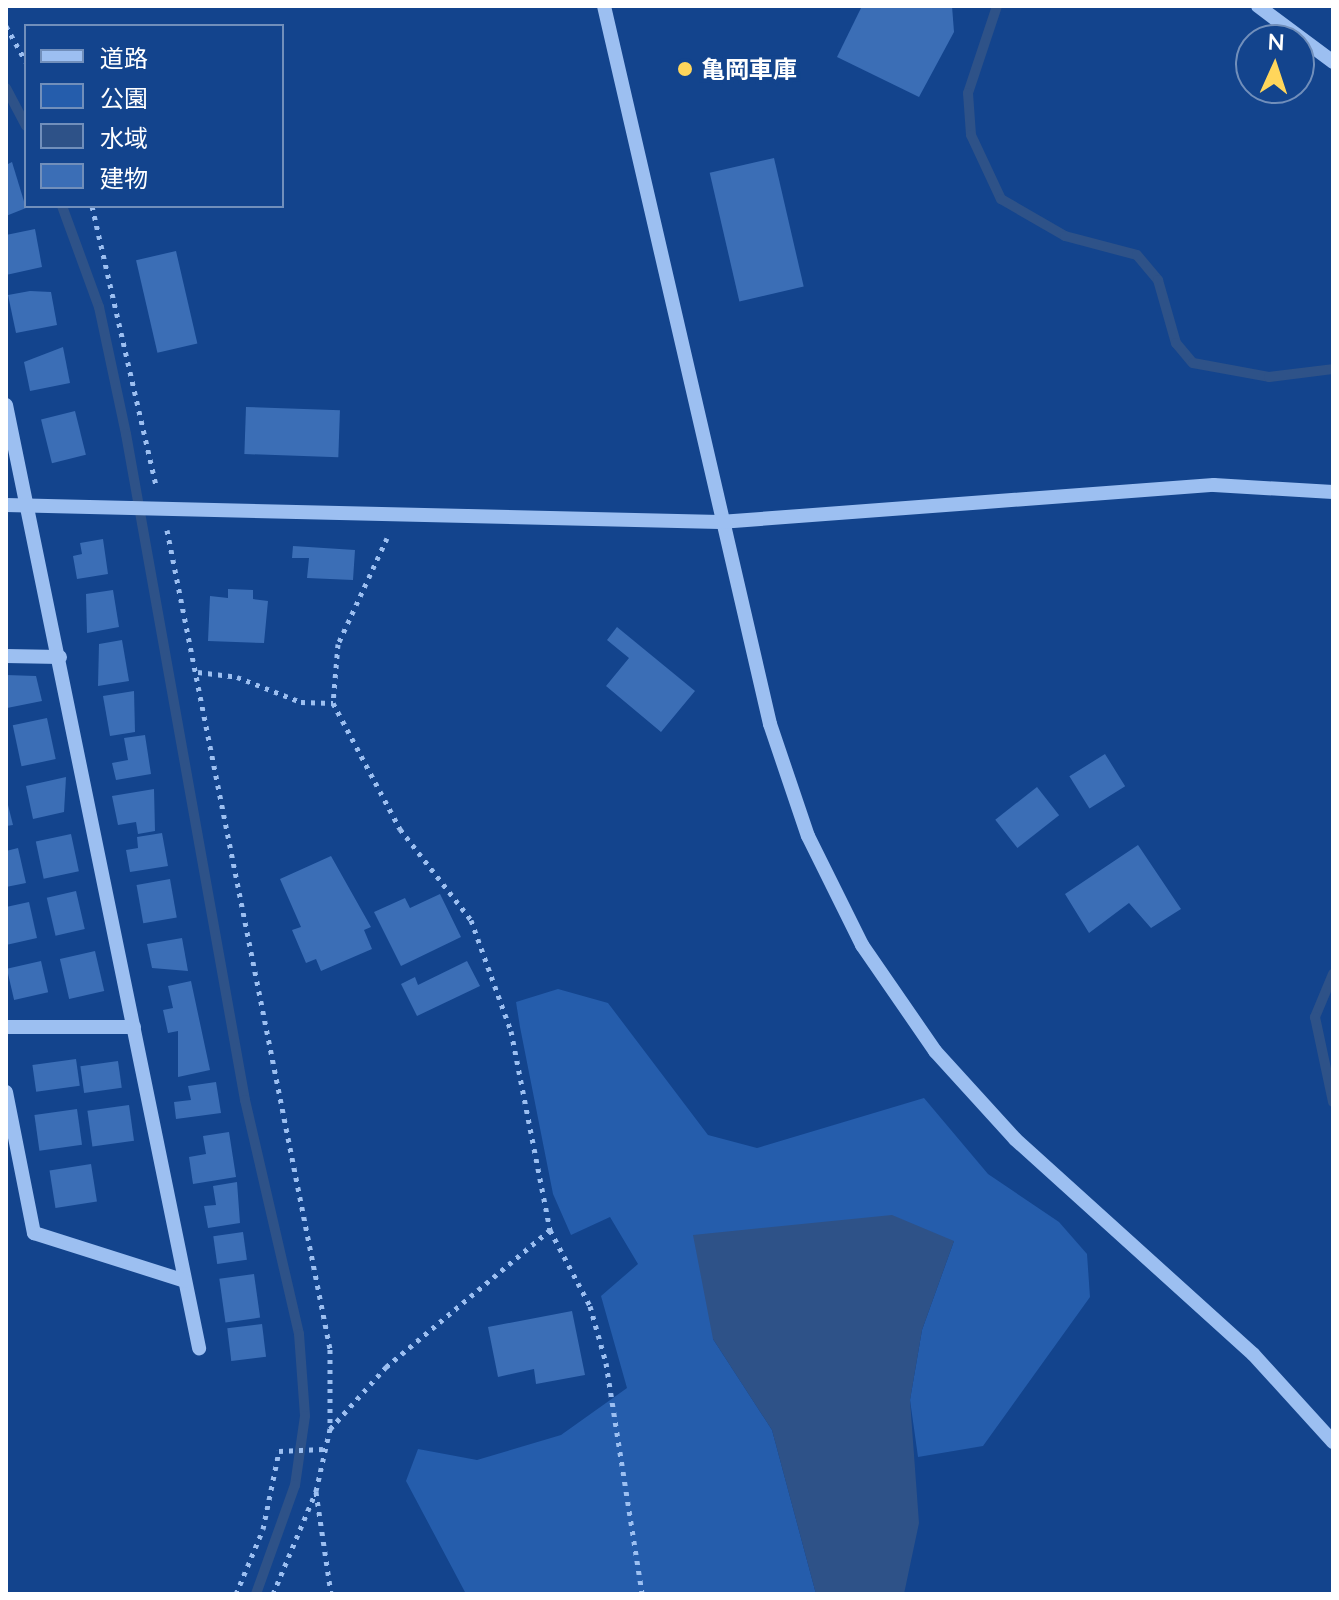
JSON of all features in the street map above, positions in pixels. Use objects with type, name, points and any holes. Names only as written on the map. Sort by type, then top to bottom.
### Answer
[{"type":"street","points":[[604,6],[720,522],[808,836],[862,945],[935,1051],[1015,1139],[1253,1354],[1333,1442]]},
{"type":"street","points":[[1258,6],[1333,62]]},
{"type":"street","points":[[6,405],[199,1348]]},
{"type":"street","points":[[6,505],[720,522],[1214,485],[1333,492]]},
{"type":"street","points":[[6,656],[60,657]]},
{"type":"street","points":[[6,1027],[134,1027]]},
{"type":"street","points":[[6,1092],[34,1233],[185,1281]]},
{"type":"path","points":[[6,26],[24,58]]},
{"type":"path","points":[[92,208],[198,672],[330,1349],[330,1429],[323,1449],[316,1491],[273,1594]]},
{"type":"path","points":[[397,515],[338,644],[333,703],[400,829],[471,920],[511,1031],[550,1230],[590,1306],[606,1363],[642,1594]]},
{"type":"path","points":[[198,672],[237,677],[301,702],[333,703]]},
{"type":"path","points":[[330,1429],[386,1367],[550,1230]]},
{"type":"path","points":[[236,1594],[263,1529],[279,1451],[323,1449]]},
{"type":"path","points":[[316,1491],[331,1594]]},
{"type":"green space","points":[[558,989],[608,1003],[708,1135],[757,1148],[924,1098],[988,1174],[1059,1222],[1087,1254],[1090,1297],[983,1446],[918,1457],[910,1400],[922,1330],[954,1241],[713,1339],[772,1430],[816,1594],[466,1594],[406,1481],[418,1449],[477,1460],[561,1435],[627,1388],[601,1296],[638,1264],[610,1217],[571,1235],[553,1194],[520,1027],[516,1002]]},
{"type":"water","points":[[892,1215],[954,1241],[922,1330],[910,1400],[919,1523],[904,1594],[816,1594],[772,1430],[713,1339],[693,1235]]},
{"type":"building","points":[[862,6],[952,6],[954,32],[919,97],[837,57]]},
{"type":"building","points":[[774,158],[804,287],[739,301],[710,173]]},
{"type":"building","points":[[12,162],[26,208],[6,216],[6,165]]},
{"type":"building","points":[[35,229],[42,267],[6,275],[6,235]]},
{"type":"building","points":[[176,251],[197,344],[157,353],[136,260]]},
{"type":"building","points":[[30,291],[51,292],[57,325],[16,333],[8,295]]},
{"type":"building","points":[[63,347],[70,383],[30,391],[24,362]]},
{"type":"building","points":[[246,407],[340,410],[338,457],[244,454]]},
{"type":"building","points":[[75,411],[86,455],[52,463],[41,419]]},
{"type":"building","points":[[103,539],[108,574],[77,579],[73,556],[82,554],[80,543]]},
{"type":"building","points":[[293,546],[355,550],[353,580],[307,578],[309,558],[292,558]]},
{"type":"building","points":[[228,589],[253,590],[253,599],[268,601],[264,643],[208,641],[210,596],[228,598]]},
{"type":"building","points":[[113,590],[119,627],[87,633],[86,594]]},
{"type":"building","points":[[617,627],[695,691],[661,732],[606,686],[629,658],[607,640]]},
{"type":"building","points":[[122,640],[129,681],[98,686],[99,644]]},
{"type":"building","points":[[6,675],[36,676],[42,701],[7,708]]},
{"type":"building","points":[[134,691],[135,732],[110,736],[103,696]]},
{"type":"building","points":[[47,718],[56,759],[21,766],[13,725]]},
{"type":"building","points":[[145,735],[151,774],[116,780],[112,763],[128,760],[124,738]]},
{"type":"building","points":[[1105,754],[1125,786],[1090,808],[1069,776]]},
{"type":"building","points":[[66,777],[64,812],[33,819],[26,786]]},
{"type":"building","points":[[1037,787],[1059,815],[1017,848],[995,820]]},
{"type":"building","points":[[154,789],[155,831],[138,834],[136,822],[118,825],[112,796]]},
{"type":"building","points":[[6,797],[13,825],[6,826]]},
{"type":"building","points":[[162,833],[168,866],[130,872],[126,850],[138,848],[137,837]]},
{"type":"building","points":[[71,834],[79,871],[44,879],[36,841]]},
{"type":"building","points":[[1138,845],[1181,909],[1151,928],[1129,903],[1089,933],[1065,894]]},
{"type":"building","points":[[18,848],[26,883],[6,887],[6,851]]},
{"type":"building","points":[[331,856],[371,927],[364,930],[372,949],[321,971],[316,959],[306,963],[292,930],[301,927],[280,879]]},
{"type":"building","points":[[170,879],[177,917],[143,923],[137,885]]},
{"type":"building","points":[[76,891],[85,929],[56,936],[47,898]]},
{"type":"building","points":[[440,894],[461,937],[401,966],[374,912],[405,898],[410,908]]},
{"type":"building","points":[[29,902],[37,938],[6,945],[6,907]]},
{"type":"building","points":[[182,938],[188,971],[152,968],[147,944]]},
{"type":"building","points":[[95,951],[104,991],[69,999],[60,959]]},
{"type":"building","points":[[41,961],[48,992],[14,1000],[7,969]]},
{"type":"building","points":[[467,961],[480,986],[417,1016],[401,984],[415,977],[418,985]]},
{"type":"building","points":[[191,981],[210,1070],[178,1077],[178,1031],[168,1033],[163,1010],[173,1008],[168,986]]},
{"type":"building","points":[[76,1059],[80,1086],[36,1092],[32,1065]]},
{"type":"building","points":[[118,1061],[122,1088],[84,1093],[80,1066]]},
{"type":"building","points":[[216,1082],[221,1113],[176,1119],[174,1102],[191,1100],[188,1086]]},
{"type":"building","points":[[129,1105],[134,1141],[92,1146],[87,1111]]},
{"type":"building","points":[[77,1109],[82,1145],[39,1151],[34,1115]]},
{"type":"building","points":[[229,1132],[236,1177],[193,1184],[189,1157],[206,1154],[203,1136]]},
{"type":"building","points":[[91,1164],[97,1202],[55,1208],[50,1171]]},
{"type":"building","points":[[237,1182],[240,1223],[208,1228],[204,1206],[216,1205],[213,1186]]},
{"type":"building","points":[[243,1232],[247,1260],[217,1264],[213,1236]]},
{"type":"building","points":[[254,1274],[260,1318],[225,1322],[219,1279]]},
{"type":"building","points":[[572,1311],[585,1375],[536,1384],[534,1369],[498,1377],[488,1327]]},
{"type":"building","points":[[262,1324],[266,1357],[231,1361],[227,1328]]},
{"type":"waterway","points":[[997,6],[968,93],[971,135],[1001,199],[1065,236],[1137,255],[1158,280],[1176,343],[1193,363],[1269,377],[1333,369]]},
{"type":"waterway","points":[[6,88],[24,122]]},
{"type":"waterway","points":[[63,208],[99,307],[126,434],[245,1100],[299,1334],[305,1416],[295,1485],[256,1594]]},
{"type":"waterway","points":[[1333,974],[1315,1017],[1333,1102]]},
{"type":"place","name":"亀岡車庫","points":[[685,69]]}]
